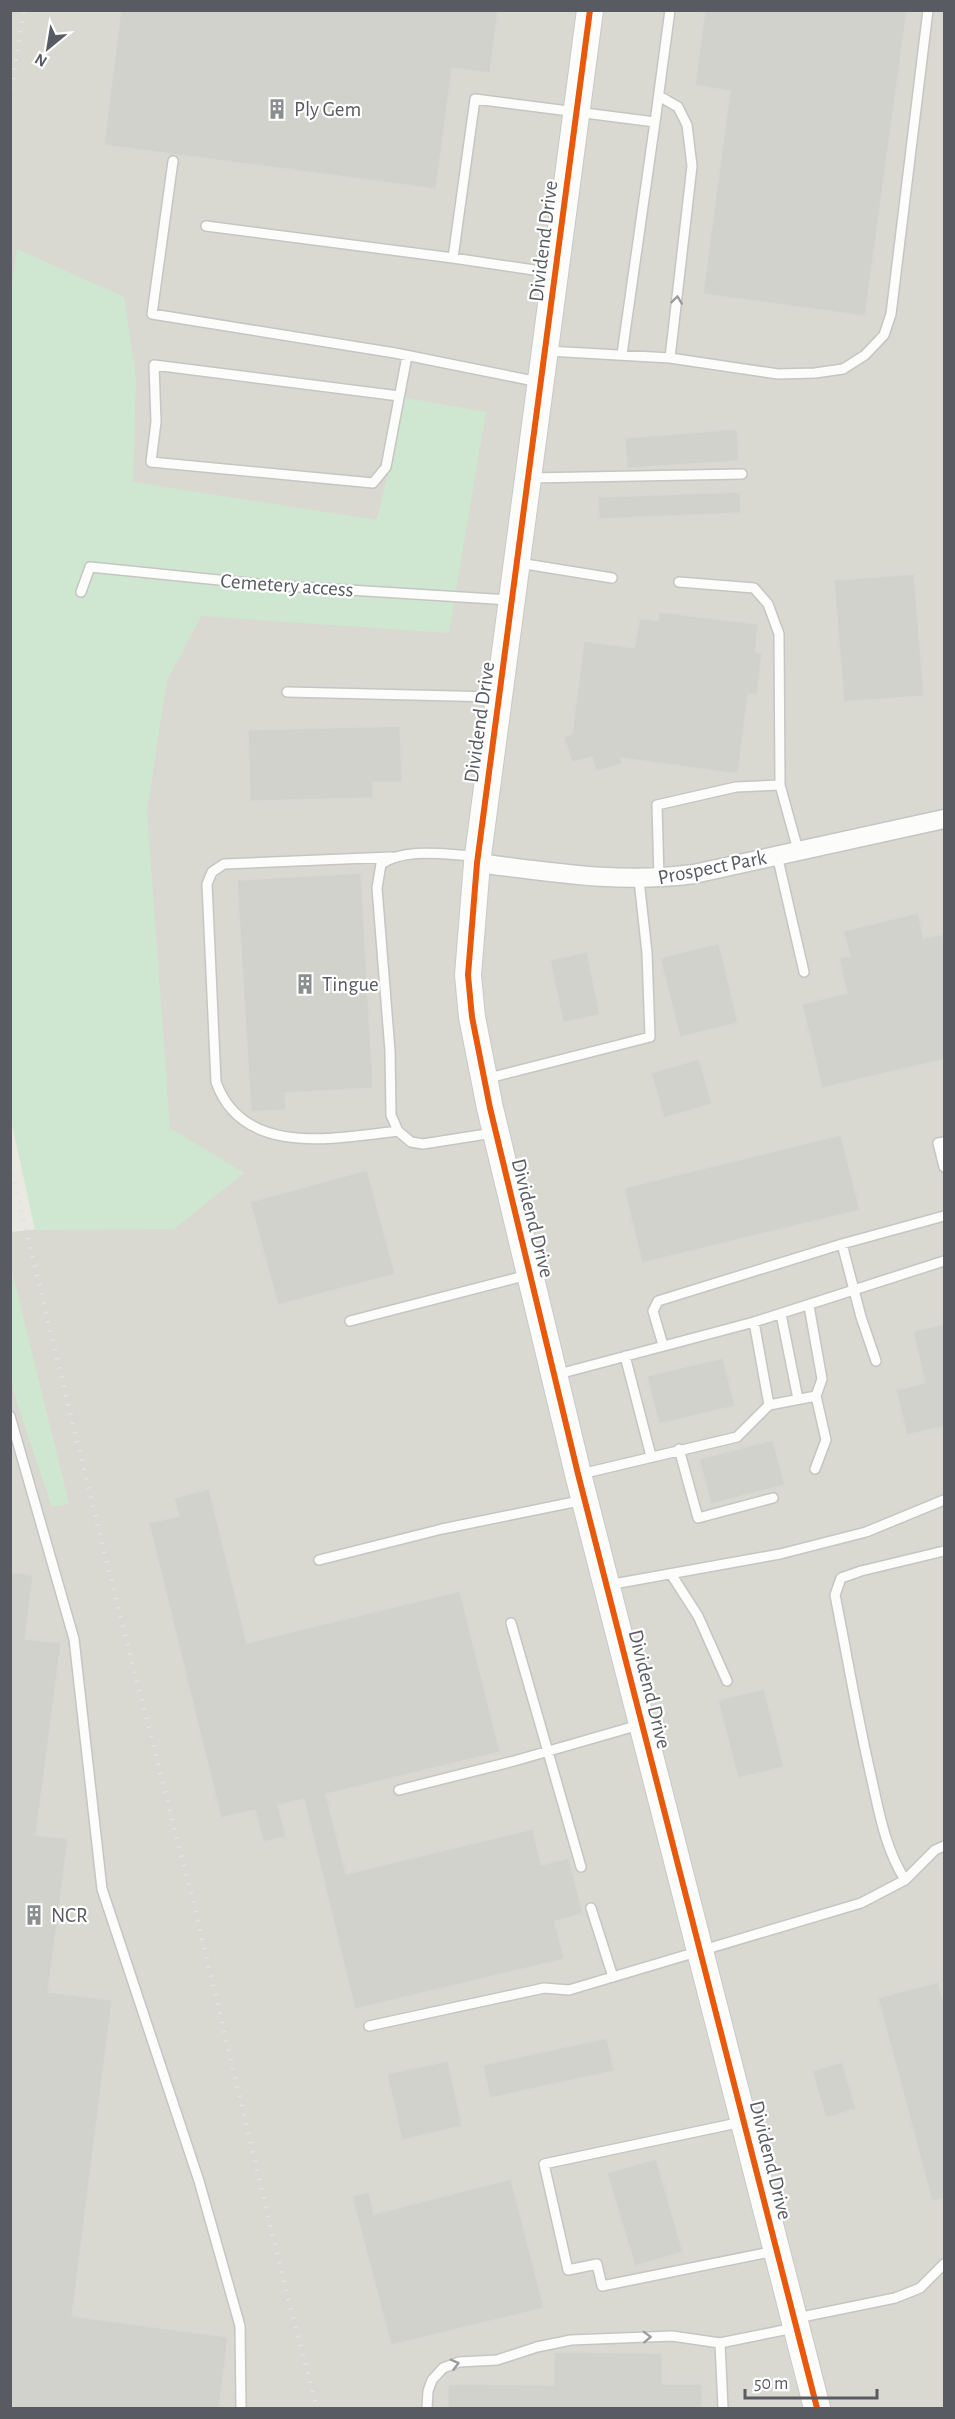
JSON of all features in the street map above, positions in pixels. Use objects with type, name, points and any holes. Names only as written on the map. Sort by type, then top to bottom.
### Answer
[{"type":"street","name":"Dividend Drive","points":[[590,10],[477,859],[468,975],[471,1017],[495,1132],[578,1474],[817,2409]]},
{"type":"street","name":"Prospect Park","points":[[477,859],[622,880],[659,879],[694,874],[945,819]]},
{"type":"lane","points":[[622,354],[670,10]]},
{"type":"lane","points":[[545,351],[670,358],[778,374],[815,373],[843,369],[865,355],[884,335],[891,314],[928,10]]},
{"type":"lane","points":[[659,96],[678,107],[687,125],[692,166],[670,358]]},
{"type":"lane","points":[[453,258],[475,99],[655,122]]},
{"type":"lane","points":[[172,161],[152,314],[407,356],[541,382]]},
{"type":"lane","points":[[206,226],[556,273]]},
{"type":"lane","points":[[399,396],[154,365],[156,422],[151,462],[373,483],[386,467],[407,356]]},
{"type":"lane","points":[[528,478],[742,474]]},
{"type":"lane","points":[[517,562],[612,578]]},
{"type":"lane","name":"Cemetery access","points":[[81,592],[90,567],[269,585],[512,600]]},
{"type":"lane","points":[[680,582],[754,588],[768,604],[779,634],[780,784],[798,850]]},
{"type":"lane","points":[[287,692],[498,697]]},
{"type":"lane","points":[[659,879],[657,805],[736,787],[780,784]]},
{"type":"lane","points":[[398,1131],[310,1140],[290,1138],[260,1128],[235,1114],[221,1097],[216,1082],[207,884],[212,872],[224,864],[391,858],[414,854],[477,859]]},
{"type":"lane","points":[[777,855],[804,972]]},
{"type":"lane","points":[[391,858],[381,864],[377,888],[390,1051],[391,1114],[398,1131],[411,1142],[423,1144],[495,1132]]},
{"type":"lane","points":[[485,1079],[650,1037],[647,953],[639,880]]},
{"type":"lane","points":[[945,1142],[938,1143],[945,1167]]},
{"type":"lane","points":[[663,1345],[653,1311],[658,1301],[842,1244],[945,1216]]},
{"type":"lane","points":[[842,1244],[854,1292],[876,1361]]},
{"type":"lane","points":[[555,1375],[809,1306],[945,1261]]},
{"type":"lane","points":[[350,1321],[531,1275]]},
{"type":"lane","points":[[809,1306],[822,1378],[816,1396],[826,1440],[815,1469]]},
{"type":"lane","points":[[781,1314],[798,1399]]},
{"type":"lane","points":[[754,1322],[769,1405]]},
{"type":"lane","points":[[625,1356],[651,1456]]},
{"type":"lane","points":[[578,1474],[737,1437],[769,1405],[816,1396]]},
{"type":"lane","points":[[10,1416],[74,1639],[102,1889],[199,2181],[240,2326],[242,2409]]},
{"type":"lane","points":[[679,1449],[698,1518],[773,1498]]},
{"type":"lane","points":[[319,1560],[442,1529],[586,1499]]},
{"type":"lane","points":[[607,1585],[780,1554],[866,1532],[945,1500]]},
{"type":"lane","points":[[905,1880],[893,1861],[885,1837],[835,1595],[842,1578],[861,1570],[945,1551]]},
{"type":"lane","points":[[670,1574],[698,1616],[728,1681]]},
{"type":"lane","points":[[511,1623],[581,1867]]},
{"type":"lane","points":[[399,1790],[641,1724]]},
{"type":"lane","points":[[369,2026],[544,1988],[569,1990],[861,1903],[905,1880],[935,1850],[945,1845]]},
{"type":"lane","points":[[591,1908],[613,1977]]},
{"type":"lane","points":[[744,2122],[544,2164],[568,2270],[597,2264],[602,2286],[776,2250]]},
{"type":"lane","points":[[427,2409],[428,2391],[432,2380],[443,2368],[459,2362],[497,2360],[537,2347],[572,2340],[672,2336],[720,2343],[896,2298],[920,2288],[945,2264]]},
{"type":"lane","points":[[720,2343],[723,2409]]},
{"type":"shaded area","points":[[11,11],[944,11],[944,2408],[11,2408],[11,1232],[173,1215],[11,518]]},
{"type":"green space","points":[[17,249],[124,297],[136,377],[133,482],[377,520],[406,398],[486,412],[449,633],[201,616],[167,680],[147,811],[170,1128],[244,1173],[174,1229],[35,1230],[11,1120],[10,298]]},
{"type":"green space","points":[[11,1267],[69,1504],[52,1507],[11,1384]]},
{"type":"building","name":"Ply Gem","points":[[121,10],[498,10],[490,73],[452,68],[436,189],[104,145]]},
{"type":"building","points":[[705,10],[907,10],[865,316],[703,294],[730,91],[695,85]]},
{"type":"building","points":[[737,429],[739,461],[627,468],[625,438]]},
{"type":"building","points":[[740,492],[741,513],[599,519],[598,497]]},
{"type":"building","points":[[914,574],[924,696],[844,702],[834,580]]},
{"type":"building","points":[[659,612],[758,624],[755,652],[762,653],[757,695],[748,694],[738,774],[621,758],[622,764],[596,771],[592,757],[572,762],[564,737],[572,734],[584,641],[634,648],[640,618],[658,621]]},
{"type":"building","points":[[400,726],[402,782],[373,782],[373,798],[250,801],[248,730]]},
{"type":"building","name":"Tingue","points":[[361,873],[373,1088],[285,1093],[286,1110],[251,1112],[237,880]]},
{"type":"building","points":[[918,913],[924,938],[945,934],[945,1059],[822,1088],[802,1004],[847,993],[839,958],[850,956],[843,931]]},
{"type":"building","points":[[719,943],[738,1023],[680,1037],[660,958]]},
{"type":"building","points":[[587,952],[600,1015],[563,1022],[550,960]]},
{"type":"building","points":[[699,1059],[712,1104],[664,1118],[651,1073]]},
{"type":"building","points":[[841,1135],[860,1210],[642,1263],[624,1188]]},
{"type":"building","points":[[367,1170],[395,1274],[278,1305],[250,1202]]},
{"type":"building","points":[[945,1324],[945,1426],[907,1435],[896,1390],[925,1383],[913,1331]]},
{"type":"building","points":[[723,1358],[735,1406],[659,1424],[647,1376]]},
{"type":"building","points":[[773,1440],[785,1485],[711,1504],[699,1459]]},
{"type":"building","points":[[209,1489],[247,1643],[460,1591],[500,1752],[326,1794],[346,1874],[533,1829],[541,1865],[569,1858],[583,1914],[555,1921],[564,1959],[355,2009],[304,1799],[278,1805],[286,1837],[263,1842],[255,1810],[221,1818],[149,1523],[179,1516],[174,1498]]},
{"type":"building","name":"NCR","points":[[10,1572],[33,1575],[25,1639],[61,1643],[36,1835],[68,1839],[48,1992],[112,2000],[72,2316],[228,2337],[219,2409],[10,2409]]},
{"type":"building","points":[[764,1689],[784,1767],[738,1778],[718,1700]]},
{"type":"building","points":[[938,1982],[945,2006],[945,2198],[932,2201],[878,1998]]},
{"type":"building","points":[[607,2038],[614,2071],[490,2098],[483,2065]]},
{"type":"building","points":[[448,2061],[462,2126],[402,2140],[387,2074]]},
{"type":"building","points":[[842,2062],[856,2109],[826,2118],[812,2071]]},
{"type":"building","points":[[656,2159],[683,2252],[635,2266],[607,2173]]},
{"type":"building","points":[[511,2179],[544,2308],[391,2345],[352,2196],[369,2192],[374,2214]]},
{"type":"building","points":[[554,2352],[662,2353],[662,2384],[702,2384],[702,2409],[448,2409],[448,2384],[554,2385]]},
{"type":"railway","points":[[10,98],[24,10]]},
{"type":"railway","points":[[10,1164],[103,1548],[194,1905],[285,2287],[317,2408]]},
{"type":"cycle path","points":[[590,10],[477,863],[468,975],[472,1017],[490,1108],[578,1474],[817,2408]]},
{"type":"place","name":"Ply Gem","points":[[277,109]]},
{"type":"place","name":"Tingue","points":[[305,984]]},
{"type":"place","name":"NCR","points":[[34,1915]]}]
